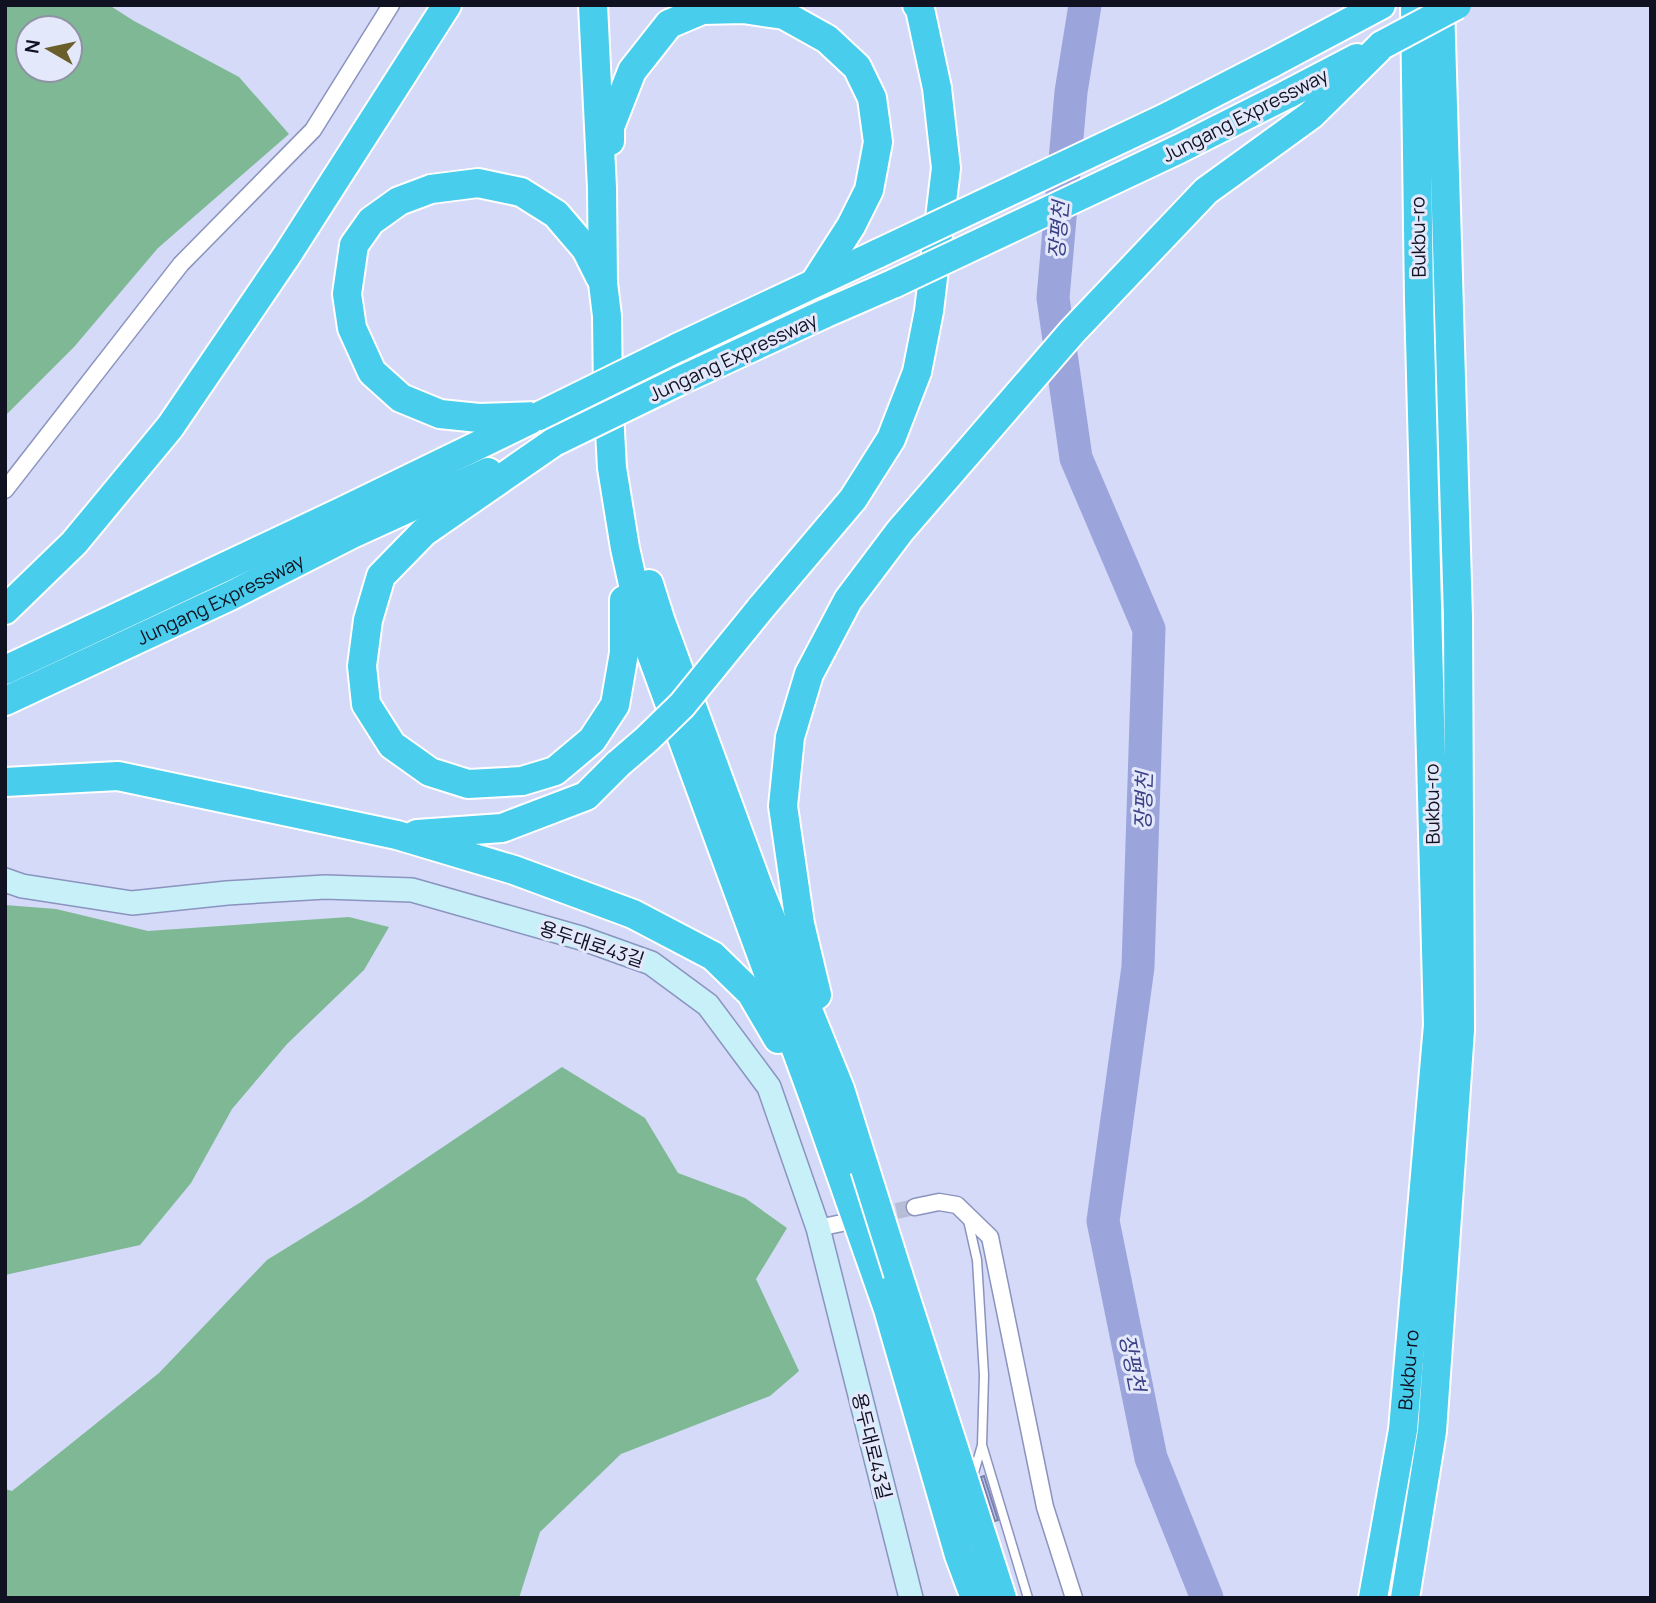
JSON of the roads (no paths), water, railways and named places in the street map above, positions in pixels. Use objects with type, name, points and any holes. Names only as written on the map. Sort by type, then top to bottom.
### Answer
[{"type":"highway","points":[[5,611],[75,543],[170,427],[287,255],[447,5]]},
{"type":"highway","points":[[593,5],[612,468],[643,635],[827,1095],[865,1169],[1002,1598]]},
{"type":"highway","points":[[397,835],[502,828],[586,796],[682,705],[853,499],[891,439],[917,372],[929,311],[946,168],[937,88],[918,5]]},
{"type":"highway","name":"Bukbu-ro","points":[[1373,1598],[1403,1430],[1438,1025],[1419,300],[1415,5]]},
{"type":"highway","name":"Bukbu-ro","points":[[1405,1598],[1432,1431],[1460,1030],[1458,617],[1440,5]]},
{"type":"highway","name":"Jungang Expressway","points":[[5,701],[230,596],[352,534],[1180,149],[1457,5]]},
{"type":"highway","points":[[815,282],[851,226],[869,190],[878,142],[872,98],[857,67],[827,39],[785,15],[743,9],[702,10],[669,24],[632,71],[610,127],[614,304],[624,464],[641,559],[660,619],[759,888],[827,1095],[959,1555],[975,1598]]},
{"type":"highway","name":"Jungang Expressway","points":[[5,670],[343,512],[677,348],[1165,118],[1374,9]]},
{"type":"highway","points":[[827,1095],[783,806],[790,737],[809,674],[848,600],[900,531],[1072,332],[1206,191],[1311,115],[1382,45]]},
{"type":"highway","points":[[539,416],[479,418],[440,414],[401,398],[372,372],[352,328],[347,294],[354,245],[371,221],[399,201],[431,189],[478,183],[521,192],[556,214],[586,249],[603,283]]},
{"type":"highway","points":[[554,442],[424,532],[382,576],[368,620],[362,666],[366,704],[392,745],[430,772],[468,784],[522,781],[555,771],[592,740],[615,705],[624,653],[625,548]]},
{"type":"highway","points":[[5,782],[118,776],[397,835],[514,870],[633,914],[713,956],[751,993],[827,1095]]},
{"type":"street","points":[[5,490],[181,264],[313,130],[391,5]]},
{"type":"street","name":"용두대로43길","points":[[5,880],[22,886],[132,903],[227,893],[313,888],[412,890],[581,938],[651,962],[708,1005],[769,1087],[818,1228],[911,1598]]},
{"type":"street","points":[[915,1208],[939,1202],[957,1205],[990,1237],[1045,1507],[1074,1598]]},
{"type":"street","points":[[818,1228],[842,1223]]},
{"type":"lane","points":[[967,1215],[977,1261],[984,1375],[982,1445],[968,1492]]},
{"type":"lane","points":[[982,1445],[1028,1598]]},
{"type":"waterway","name":"장평천","points":[[1085,5],[1071,92],[1053,298],[1076,458],[1149,629],[1138,967],[1103,1221],[1151,1458],[1207,1598]]},
{"type":"tunnel","points":[[873,1216],[915,1207]]}]
